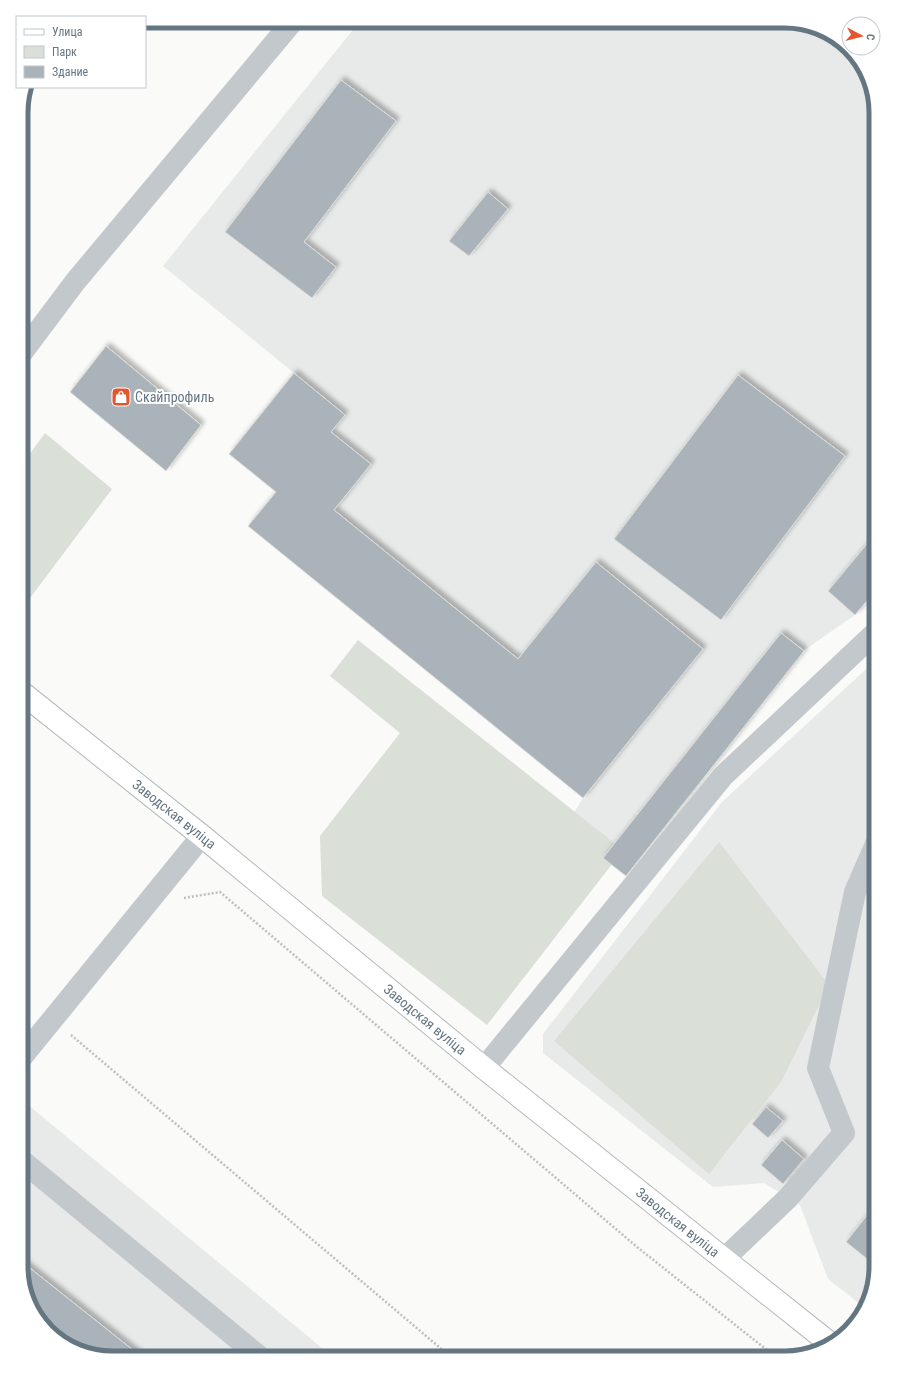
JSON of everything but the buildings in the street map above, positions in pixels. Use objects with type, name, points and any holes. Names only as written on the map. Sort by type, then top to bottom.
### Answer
[{"type":"main road","name":"Заводская вуліца","points":[[28,698],[202,836],[484,1068],[826,1340]]},
{"type":"street","points":[[28,345],[75,282],[287,28]]},
{"type":"street","points":[[484,1068],[723,776],[869,639]]},
{"type":"street","points":[[28,1049],[202,836]]},
{"type":"street","points":[[724,1259],[788,1198],[844,1133],[818,1068],[855,892],[869,860]]},
{"type":"street","points":[[28,1166],[253,1351]]},
{"type":"path","points":[[180,902],[185,897],[220,892],[637,1247],[769,1351]]},
{"type":"path","points":[[70,1034],[444,1351]]},
{"type":"shaded area","points":[[354,28],[790,28],[807,31],[827,39],[841,50],[841,56],[847,56],[852,61],[858,70],[866,90],[869,112],[869,598],[855,615],[803,651],[626,876],[603,858],[562,832],[583,798],[248,526],[276,492],[229,454],[294,373],[163,266]]},
{"type":"shaded area","points":[[869,666],[869,1267],[866,1289],[860,1304],[828,1279],[800,1205],[764,1183],[713,1187],[543,1053],[543,1034],[722,802]]},
{"type":"shaded area","points":[[28,1105],[326,1351],[107,1351],[85,1347],[65,1337],[42,1314],[34,1299],[29,1278]]},
{"type":"green space","points":[[45,433],[112,489],[28,601],[28,456]]},
{"type":"green space","points":[[358,640],[623,850],[487,1025],[322,896],[320,836],[400,733],[330,676]]},
{"type":"green space","points":[[719,842],[829,985],[781,1082],[709,1174],[554,1041]]},
{"type":"place","name":"Скайпрофиль","points":[[121,397]]}]
